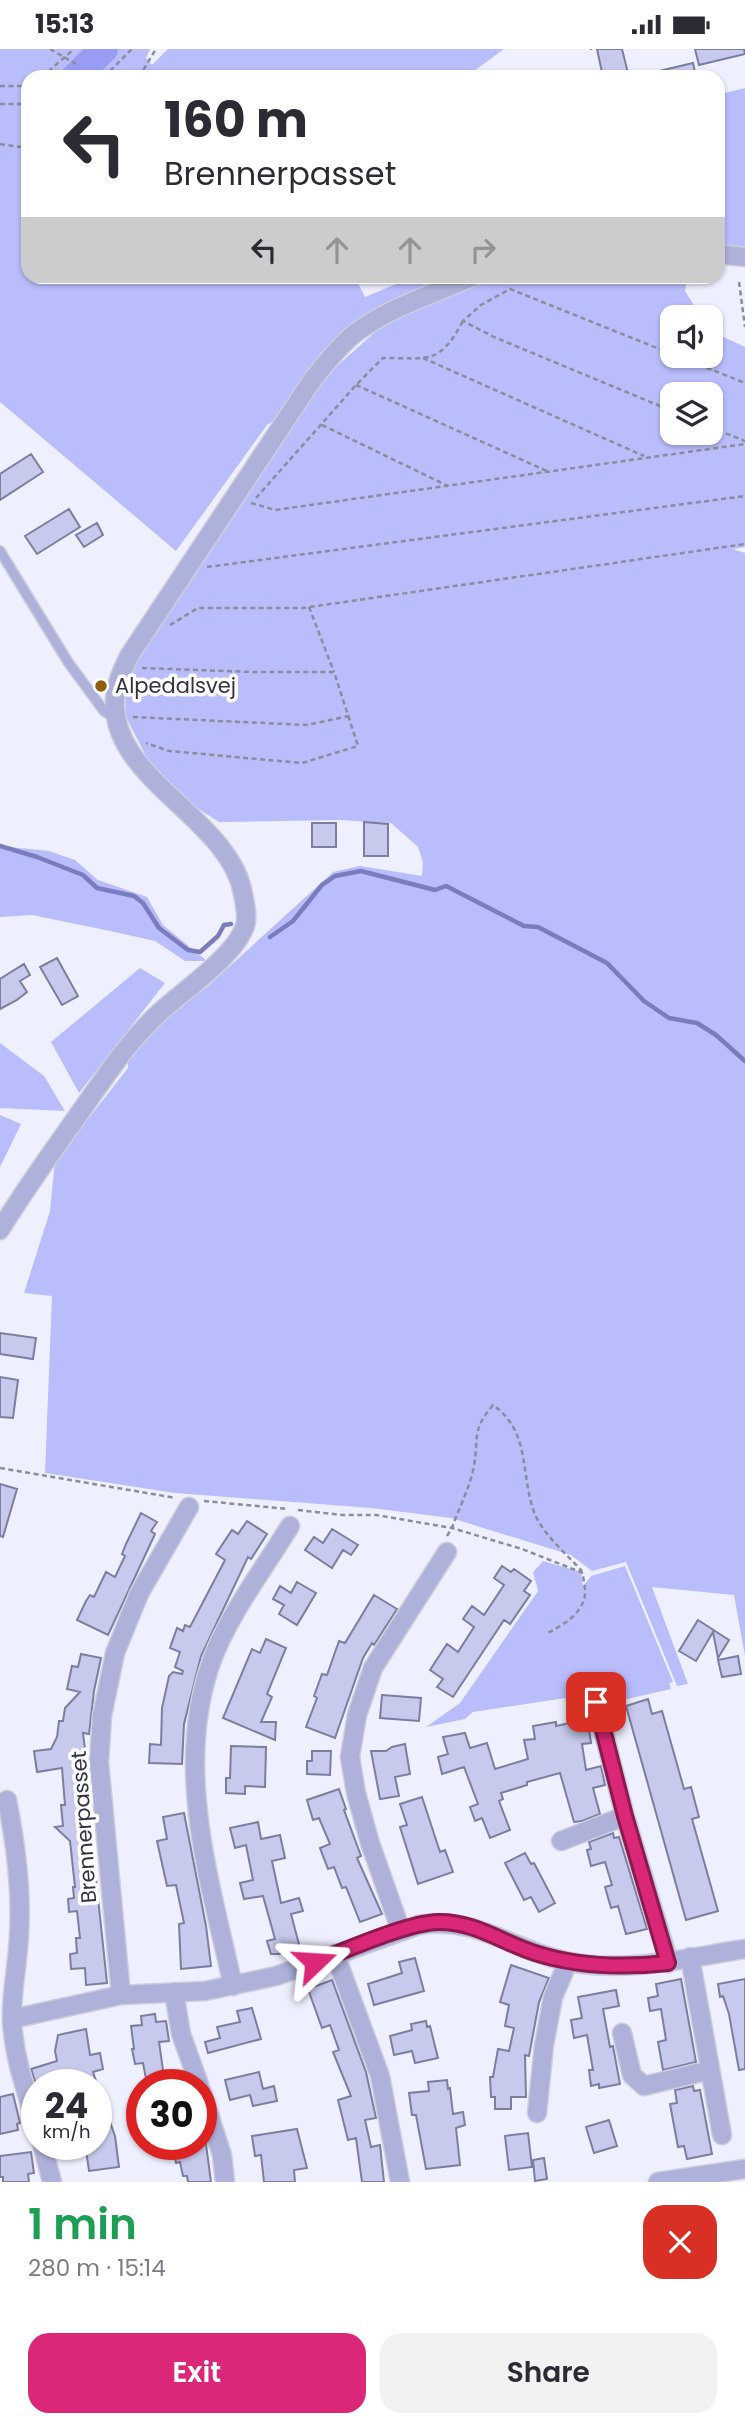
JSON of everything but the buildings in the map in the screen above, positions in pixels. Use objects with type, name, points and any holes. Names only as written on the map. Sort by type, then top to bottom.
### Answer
[{"type":"street","points":[[725,255],[745,257]]},
{"type":"street","points":[[0,1230],[100,1081],[130,1043],[159,1013],[229,951],[245,926],[246,907],[236,867],[221,845],[146,773],[128,748],[124,717],[115,693],[129,656],[313,379],[331,358],[353,335],[383,316],[456,284]]},
{"type":"street","name":"Brennerpasset","points":[[121,1995],[99,1762],[103,1716],[115,1653],[139,1594],[189,1507]]},
{"type":"street","points":[[233,1986],[200,1832],[194,1777],[195,1732],[212,1659],[234,1617],[290,1526]]},
{"type":"street","points":[[401,1931],[370,1843],[356,1793],[350,1757],[357,1715],[373,1668],[447,1552]]},
{"type":"street","points":[[596,1702],[625,1816],[668,1963]]},
{"type":"street","points":[[8,1800],[16,1846],[20,1934],[12,2019],[21,2074]]},
{"type":"street","points":[[561,1840],[625,1816]]},
{"type":"street","points":[[12,2019],[121,1995],[205,1991],[233,1986],[276,1976],[429,1923],[457,1923],[476,1928],[533,1952],[568,1962],[603,1966],[668,1963],[745,1949]]},
{"type":"street","points":[[335,1954],[380,2076],[400,2182]]},
{"type":"street","points":[[690,1957],[722,2135]]},
{"type":"street","points":[[537,2113],[544,2045],[554,1997],[568,1962]]},
{"type":"street","points":[[174,1992],[181,2034],[194,2069]]},
{"type":"street","points":[[622,2032],[632,2075],[644,2086],[710,2070]]},
{"type":"street","points":[[217,2140],[225,2182]]},
{"type":"street","points":[[46,2160],[52,2182]]},
{"type":"street","points":[[658,2182],[745,2169]]},
{"type":"lane","points":[[0,551],[68,662],[104,711],[124,717]]},
{"type":"path","points":[[50,49],[76,64]]},
{"type":"path","points":[[50,70],[74,49]]},
{"type":"path","points":[[111,70],[132,49]]},
{"type":"path","points":[[143,70],[156,49]]},
{"type":"path","points":[[0,86],[21,86]]},
{"type":"path","points":[[0,104],[21,104]]},
{"type":"path","points":[[0,144],[21,147]]},
{"type":"path","points":[[739,282],[745,327]]},
{"type":"path","points":[[660,349],[510,289],[481,305],[463,321],[450,345],[435,356],[383,358],[251,503],[275,510],[745,442]]},
{"type":"path","points":[[463,321],[494,337],[660,406]]},
{"type":"path","points":[[420,357],[647,458]]},
{"type":"path","points":[[707,368],[745,383]]},
{"type":"path","points":[[356,385],[549,472]]},
{"type":"path","points":[[322,425],[449,486]]},
{"type":"path","points":[[723,433],[745,442]]},
{"type":"path","points":[[206,567],[745,496]]},
{"type":"path","points":[[172,617],[166,627],[198,608],[309,607],[745,544]]},
{"type":"path","points":[[142,742],[169,751],[302,763],[358,747],[334,672],[309,607]]},
{"type":"path","points":[[146,658],[139,668],[334,672]]},
{"type":"path","points":[[124,717],[307,725],[349,716]]},
{"type":"path","points":[[452,1528],[474,1467],[475,1438],[482,1418],[492,1405],[505,1414],[523,1446],[528,1488],[535,1515],[583,1573]]},
{"type":"path","points":[[546,1634],[566,1623],[581,1606],[585,1595],[584,1583]]},
{"type":"shaded area","points":[[0,49],[150,49],[146,58],[152,65],[168,49],[504,49],[475,70],[21,70],[21,284],[358,284],[365,297],[396,284],[425,285],[366,316],[282,415],[267,425],[176,551],[0,402]]},
{"type":"shaded area","points":[[745,88],[745,249],[725,246],[725,93]]},
{"type":"shaded area","points":[[481,284],[686,284],[685,291],[694,305],[660,305],[660,368],[723,368],[723,337],[745,347],[745,547],[733,549],[745,553],[745,1656],[734,1595],[652,1587],[688,1684],[677,1686],[626,1562],[592,1571],[571,1555],[451,1518],[371,1508],[175,1493],[45,1473],[52,1296],[24,1293],[50,1211],[55,1161],[128,1068],[128,1056],[167,1015],[207,987],[333,872],[360,866],[422,876],[423,862],[418,847],[391,823],[339,820],[219,822],[183,799],[149,762],[126,717],[125,689],[145,643],[305,403],[337,366],[385,323]]},
{"type":"shaded area","points":[[0,846],[49,851],[75,860],[98,880],[147,897],[163,925],[207,961],[185,961],[155,941],[110,931],[32,915],[0,917]]},
{"type":"shaded area","points":[[140,968],[165,983],[79,1093],[51,1042]]},
{"type":"shaded area","points":[[0,1043],[44,1076],[65,1111],[0,1108]]},
{"type":"shaded area","points":[[0,1115],[21,1124],[0,1167]]},
{"type":"shaded area","points":[[543,1561],[581,1572],[583,1586],[591,1576],[625,1566],[673,1682],[669,1683],[671,1689],[614,1702],[611,1691],[473,1712],[465,1719],[426,1727],[460,1703],[538,1591],[533,1572]]},
{"type":"waterway","points":[[82,70],[104,49]]},
{"type":"waterway","points":[[0,846],[83,875],[97,888],[134,896],[143,903],[159,928],[188,950],[200,952],[218,936],[224,925],[231,924]]},
{"type":"waterway","points":[[270,937],[293,921],[322,885],[335,876],[361,871],[435,890],[446,886],[524,926],[538,927],[607,963],[644,1001],[669,1018],[697,1023],[716,1035],[745,1061]]},
{"type":"place","name":"Alpedalsvej","points":[[101,686]]},
{"type":"route","points":[[315,1962],[419,1925],[438,1922],[476,1928],[533,1952],[568,1962],[603,1966],[668,1963],[625,1816],[596,1702]]}]
